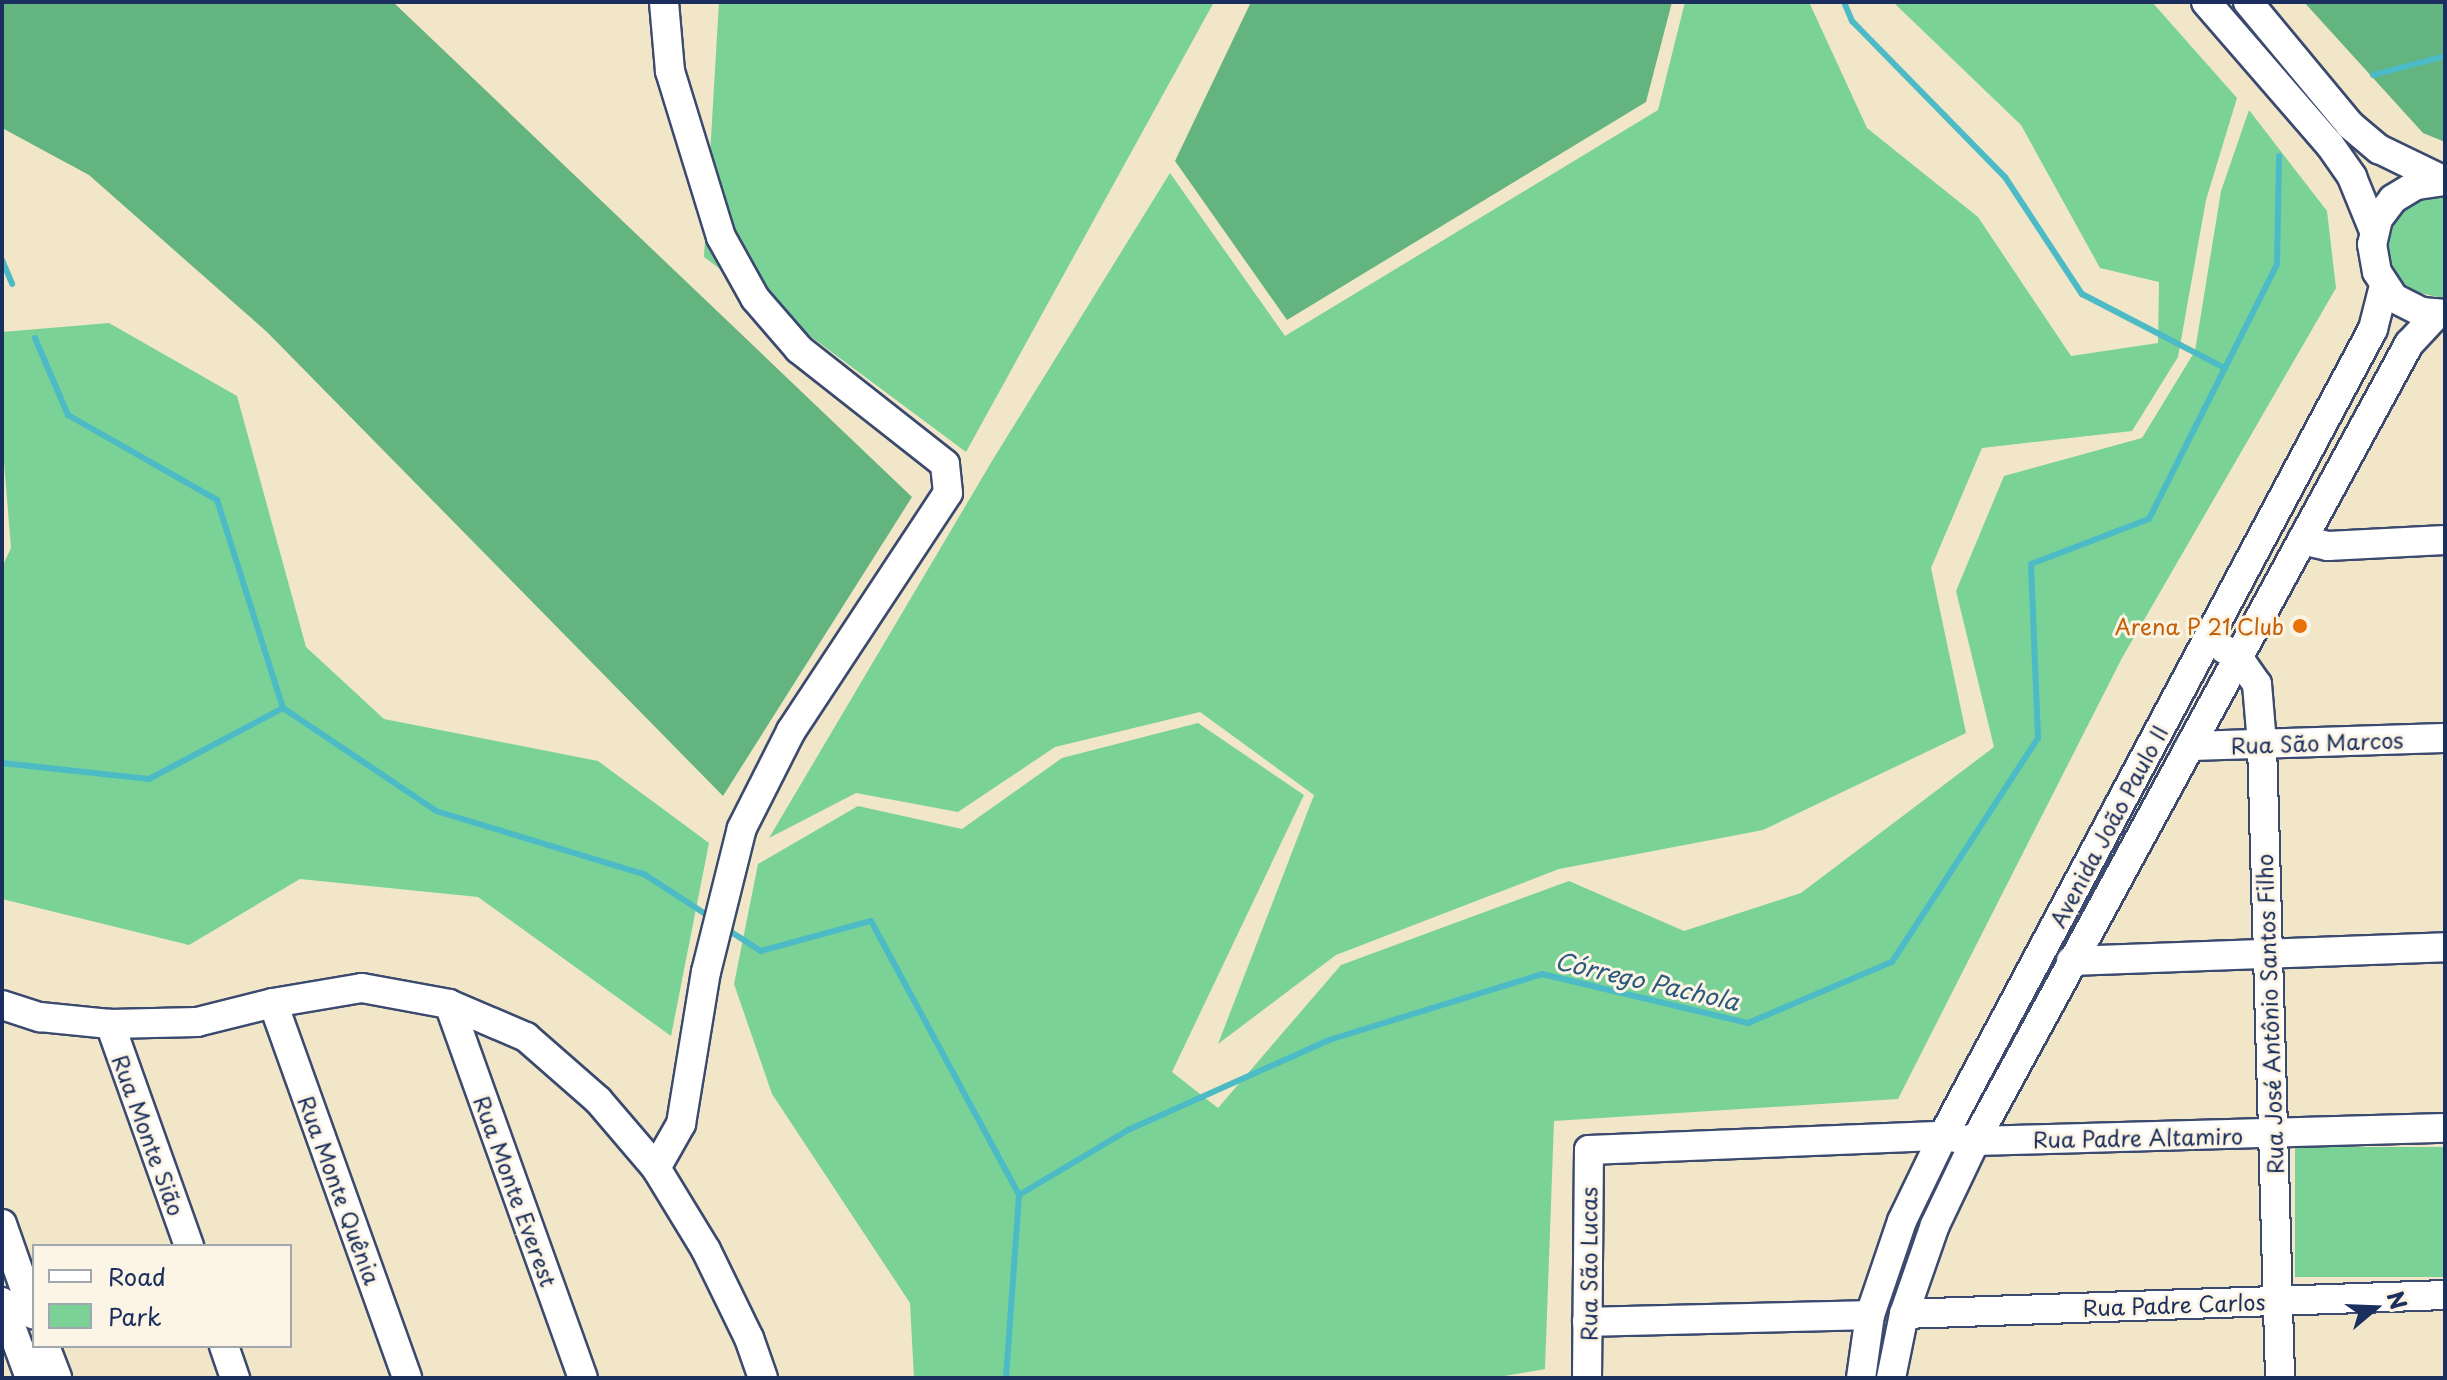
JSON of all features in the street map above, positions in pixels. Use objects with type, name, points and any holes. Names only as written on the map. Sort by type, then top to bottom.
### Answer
[{"type":"street","points":[[656,1168],[681,1124],[706,972],[742,828],[791,731],[948,493],[945,464],[799,349],[755,298],[721,237],[670,71],[664,2]]},
{"type":"street","points":[[2206,2],[2330,145],[2352,177],[2374,231]]},
{"type":"street","points":[[2248,2],[2350,125],[2379,149],[2445,181]]},
{"type":"street","points":[[2441,314],[2407,306],[2384,286],[2372,256],[2374,231],[2384,209],[2403,191],[2430,181],[2445,181]]},
{"type":"street","name":"Avenida João Paulo II","points":[[1861,1378],[1870,1315],[1902,1221],[1943,1136],[2373,329],[2384,286]]},
{"type":"street","name":"Avenida João Paulo II","points":[[1891,1378],[1904,1314],[1935,1225],[1975,1141],[2409,344],[2441,314]]},
{"type":"street","points":[[2302,540],[2328,546],[2445,540]]},
{"type":"street","points":[[2207,640],[2238,657]]},
{"type":"street","name":"Rua José Antônio Santos Filho","points":[[2238,657],[2257,684],[2262,744],[2280,1378]]},
{"type":"street","name":"Rua São Marcos","points":[[2190,746],[2445,738]]},
{"type":"street","points":[[2071,961],[2445,947]]},
{"type":"street","points":[[2,1005],[40,1017],[110,1024],[197,1022],[273,1003],[362,988],[449,1004],[526,1037],[598,1100],[656,1168],[706,1250],[749,1338],[763,1378]]},
{"type":"street","name":"Rua Monte Quênia","points":[[273,1003],[407,1378]]},
{"type":"street","name":"Rua Monte Everest","points":[[449,1004],[583,1378]]},
{"type":"street","name":"Rua Monte Sião","points":[[110,1024],[188,1244]]},
{"type":"street","name":"Rua Padre Altamiro","points":[[1943,1136],[1975,1141],[2445,1128]]},
{"type":"street","name":"Rua São Lucas","points":[[1587,1378],[1589,1150],[1943,1136]]},
{"type":"street","points":[[2,1224],[32,1309]]},
{"type":"street","name":"Rua Padre Carlos","points":[[1904,1314],[2445,1295]]},
{"type":"street","points":[[2,1302],[30,1378]]},
{"type":"street","points":[[1587,1322],[1870,1315]]},
{"type":"street","points":[[46,1348],[57,1378]]},
{"type":"street","points":[[225,1348],[235,1378]]},
{"type":"green space","points":[[2,2],[393,2],[912,497],[723,796],[267,332],[89,175],[2,128]]},
{"type":"green space","points":[[719,2],[1214,2],[966,452],[704,257]]},
{"type":"green space","points":[[1251,2],[1672,2],[1646,102],[1287,320],[1175,161]]},
{"type":"green space","points":[[1685,2],[1809,2],[1867,128],[1978,217],[2071,356],[2158,343],[2159,282],[2100,268],[2021,125],[1893,2],[2152,2],[2237,98],[2206,200],[2178,357],[2132,431],[1982,448],[1931,568],[1966,733],[1763,830],[1559,869],[1336,955],[1218,1044],[1314,795],[1200,712],[1055,747],[958,812],[856,793],[769,838],[992,461],[1170,173],[1285,336],[1658,110]]},
{"type":"green space","points":[[2304,2],[2445,2],[2445,142],[2423,133]]},
{"type":"green space","points":[[2249,110],[2327,211],[2336,288],[2122,658],[1898,1099],[1554,1121],[1545,1369],[1493,1378],[914,1378],[910,1303],[772,1094],[734,984],[758,864],[858,806],[962,829],[1062,758],[1198,723],[1304,795],[1172,1072],[1218,1108],[1341,965],[1569,881],[1684,931],[1801,893],[1994,747],[1956,591],[2004,476],[2142,438],[2195,351],[2221,191]]},
{"type":"green space","points":[[2433,197],[2445,197],[2445,297],[2415,292],[2405,285],[2397,276],[2388,253],[2390,235],[2398,217],[2411,204]]},
{"type":"green space","points":[[109,323],[237,396],[306,647],[384,719],[598,761],[709,843],[671,1036],[478,897],[300,879],[189,945],[2,899],[2,567],[11,548],[2,438],[2,332]]},
{"type":"green space","points":[[2295,1147],[2445,1147],[2445,1277],[2295,1277]]},
{"type":"waterway","points":[[1844,2],[1852,21],[2005,177],[2082,294],[2225,368]]},
{"type":"waterway","points":[[2373,75],[2445,56]]},
{"type":"waterway","name":"Córrego Pachola","points":[[1019,1195],[1128,1130],[1329,1040],[1542,974],[1748,1023],[1892,962],[2038,738],[2031,564],[2149,519],[2277,264],[2279,156]]},
{"type":"waterway","points":[[2,260],[12,284]]},
{"type":"waterway","points":[[35,338],[68,415],[217,500],[283,708],[436,811],[644,874],[713,919]]},
{"type":"waterway","points":[[2,763],[149,779],[283,708]]},
{"type":"waterway","points":[[725,928],[761,951],[871,921],[1019,1195]]},
{"type":"waterway","name":"Córrego Pachola","points":[[1006,1378],[1019,1195]]},
{"type":"place","name":"Arena P 21 Club","points":[[2300,626]]}]
